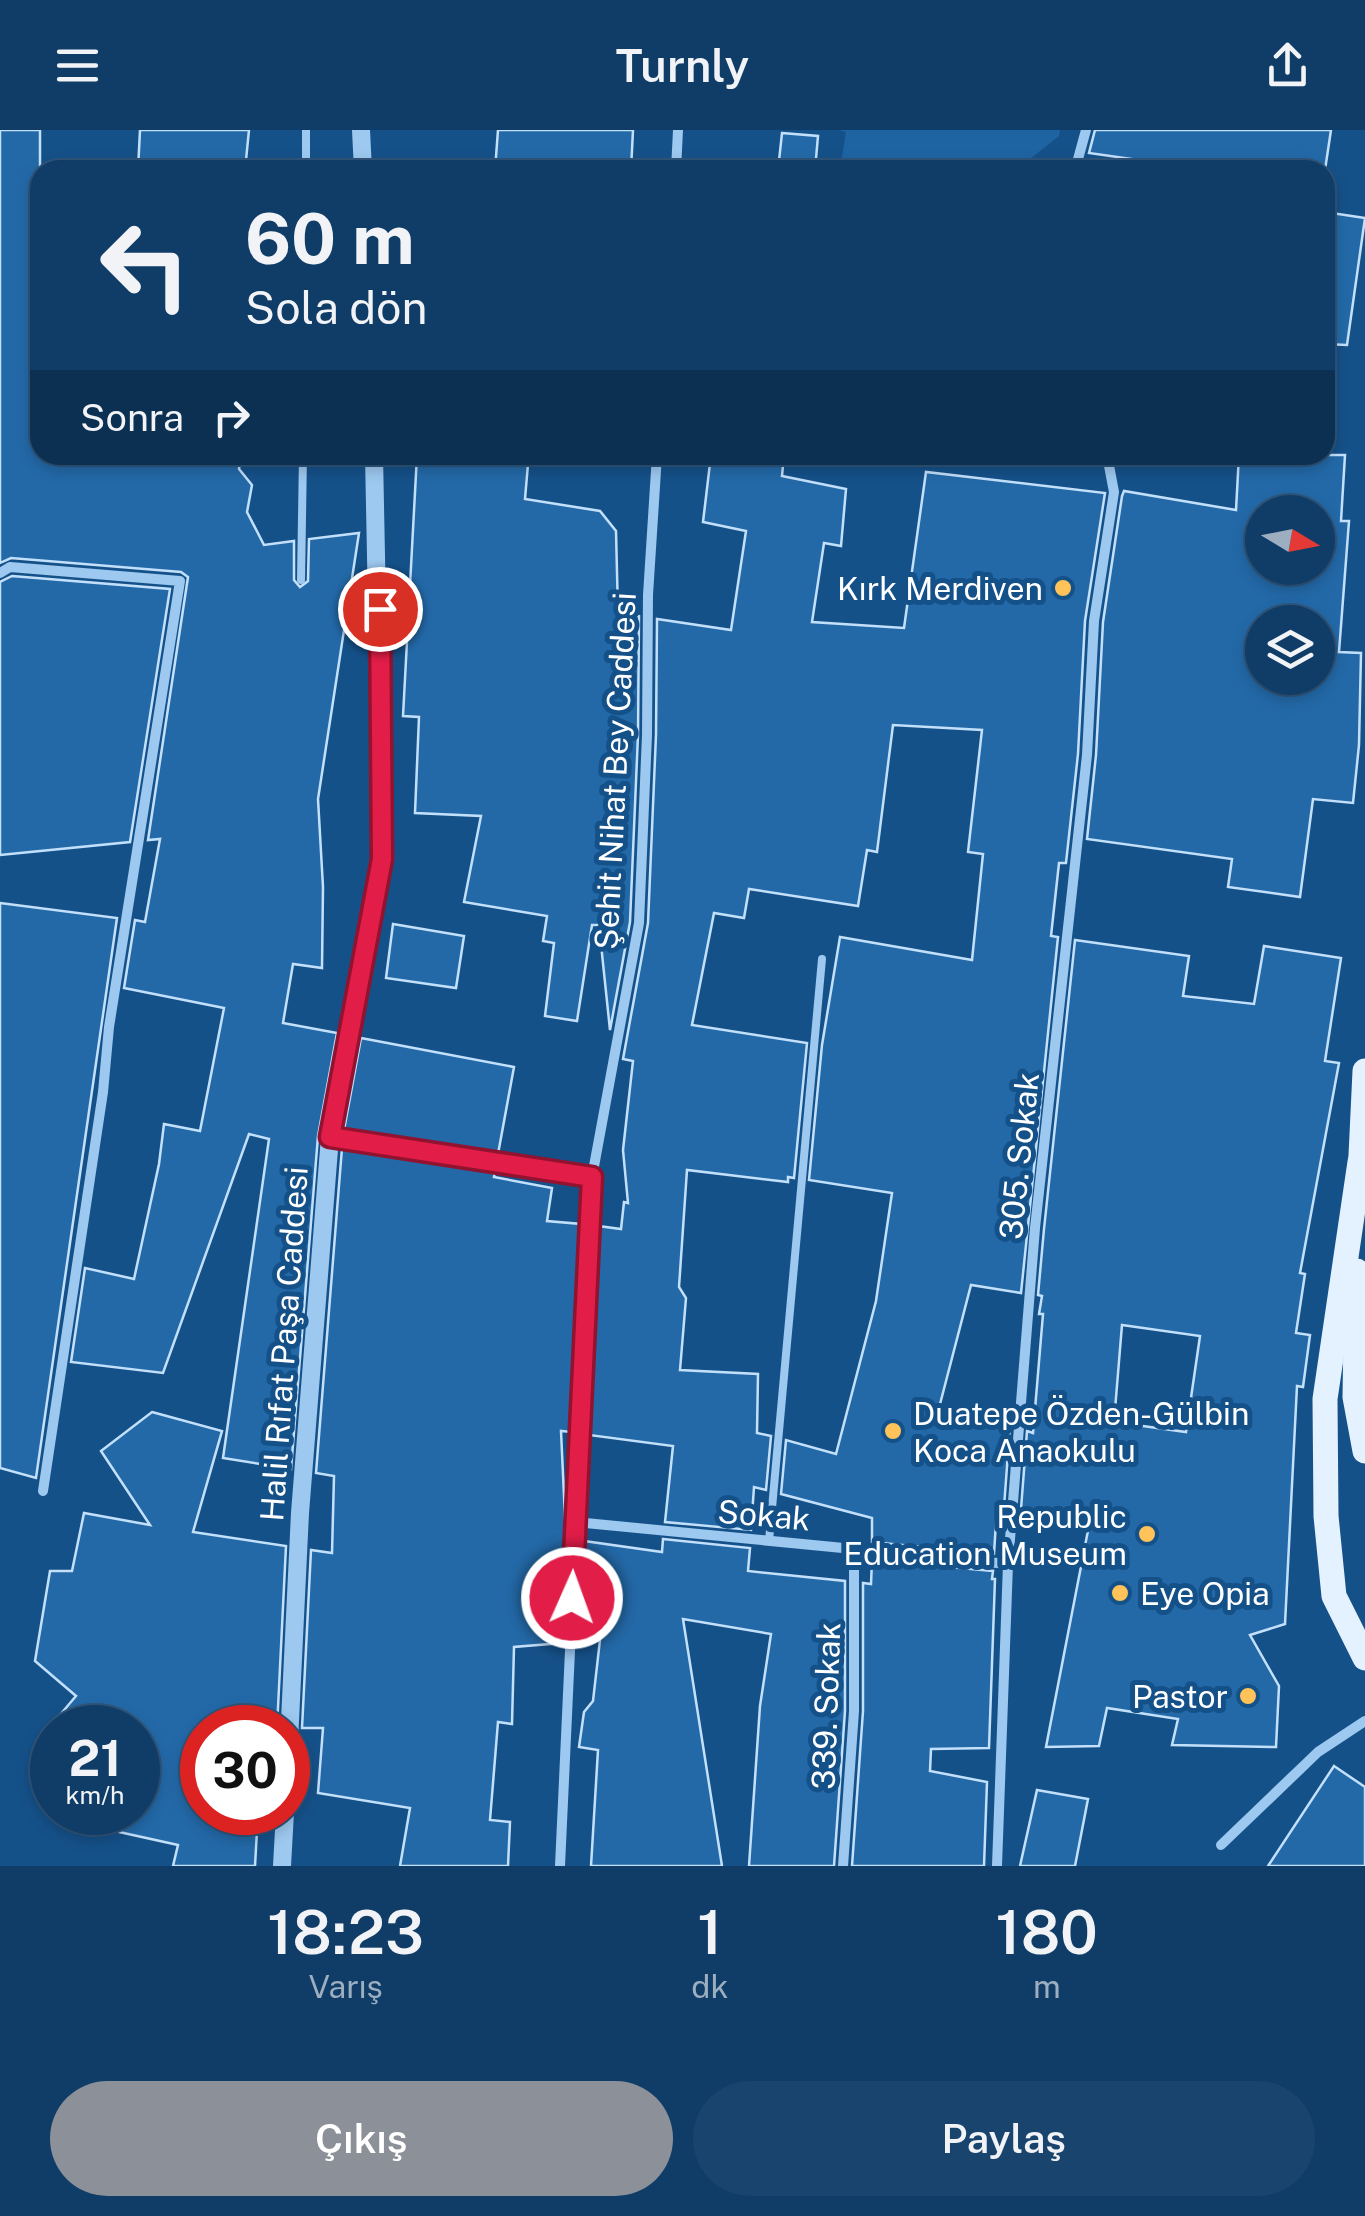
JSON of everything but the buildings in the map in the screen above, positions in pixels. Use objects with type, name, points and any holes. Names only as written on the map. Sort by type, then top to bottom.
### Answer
[{"type":"main road","points":[[1365,1071],[1356,1397],[1365,1451]]},
{"type":"main road","points":[[1360,1162],[1325,1399],[1334,1596],[1365,1658]]},
{"type":"street","points":[[361,130],[362,160]]},
{"type":"street","points":[[676,160],[678,130]]},
{"type":"street","points":[[1078,160],[1086,130]]},
{"type":"street","name":"Halil Rıfat Paşa Caddesi","points":[[291,1705],[300,1514],[330,1137],[382,859],[374,465]]},
{"type":"street","name":"Şehit Nihat Bey Caddesi","points":[[560,1866],[592,1177],[639,923],[648,596],[657,465]]},
{"type":"street","name":"305. Sokak","points":[[997,1866],[1008,1564],[1036,1228],[1087,754],[1094,621],[1114,492],[1108,465]]},
{"type":"street","points":[[0,573],[10,567],[180,581],[109,1027],[103,1092],[43,1491]]},
{"type":"street","points":[[330,1137],[592,1177]]},
{"type":"street","name":"Sokak","points":[[575,1522],[1008,1564]]},
{"type":"street","name":"339. Sokak","points":[[843,1866],[854,1710],[854,1548]]},
{"type":"street","points":[[1221,1845],[1318,1752],[1365,1721]]},
{"type":"street","points":[[282,1866],[284,1835]]},
{"type":"lane","points":[[306,130],[306,160]]},
{"type":"lane","points":[[301,580],[303,465]]},
{"type":"lane","points":[[770,1541],[822,959]]},
{"type":"shaded area","points":[[839,130],[1060,130],[1059,136],[1029,160],[842,160],[846,132]]},
{"type":"place","name":"Kırk Merdiven","points":[[1063,588]]},
{"type":"place","name":"Duatepe Özden-Gülbin Koca Anaokulu","points":[[893,1431]]},
{"type":"place","name":"Republic Education Museum","points":[[1147,1534]]},
{"type":"place","name":"Eye Opia","points":[[1120,1593]]},
{"type":"place","name":"Pastor","points":[[1248,1696]]},
{"type":"route","points":[[380,609],[382,859],[330,1137],[592,1177],[572,1598]]}]
